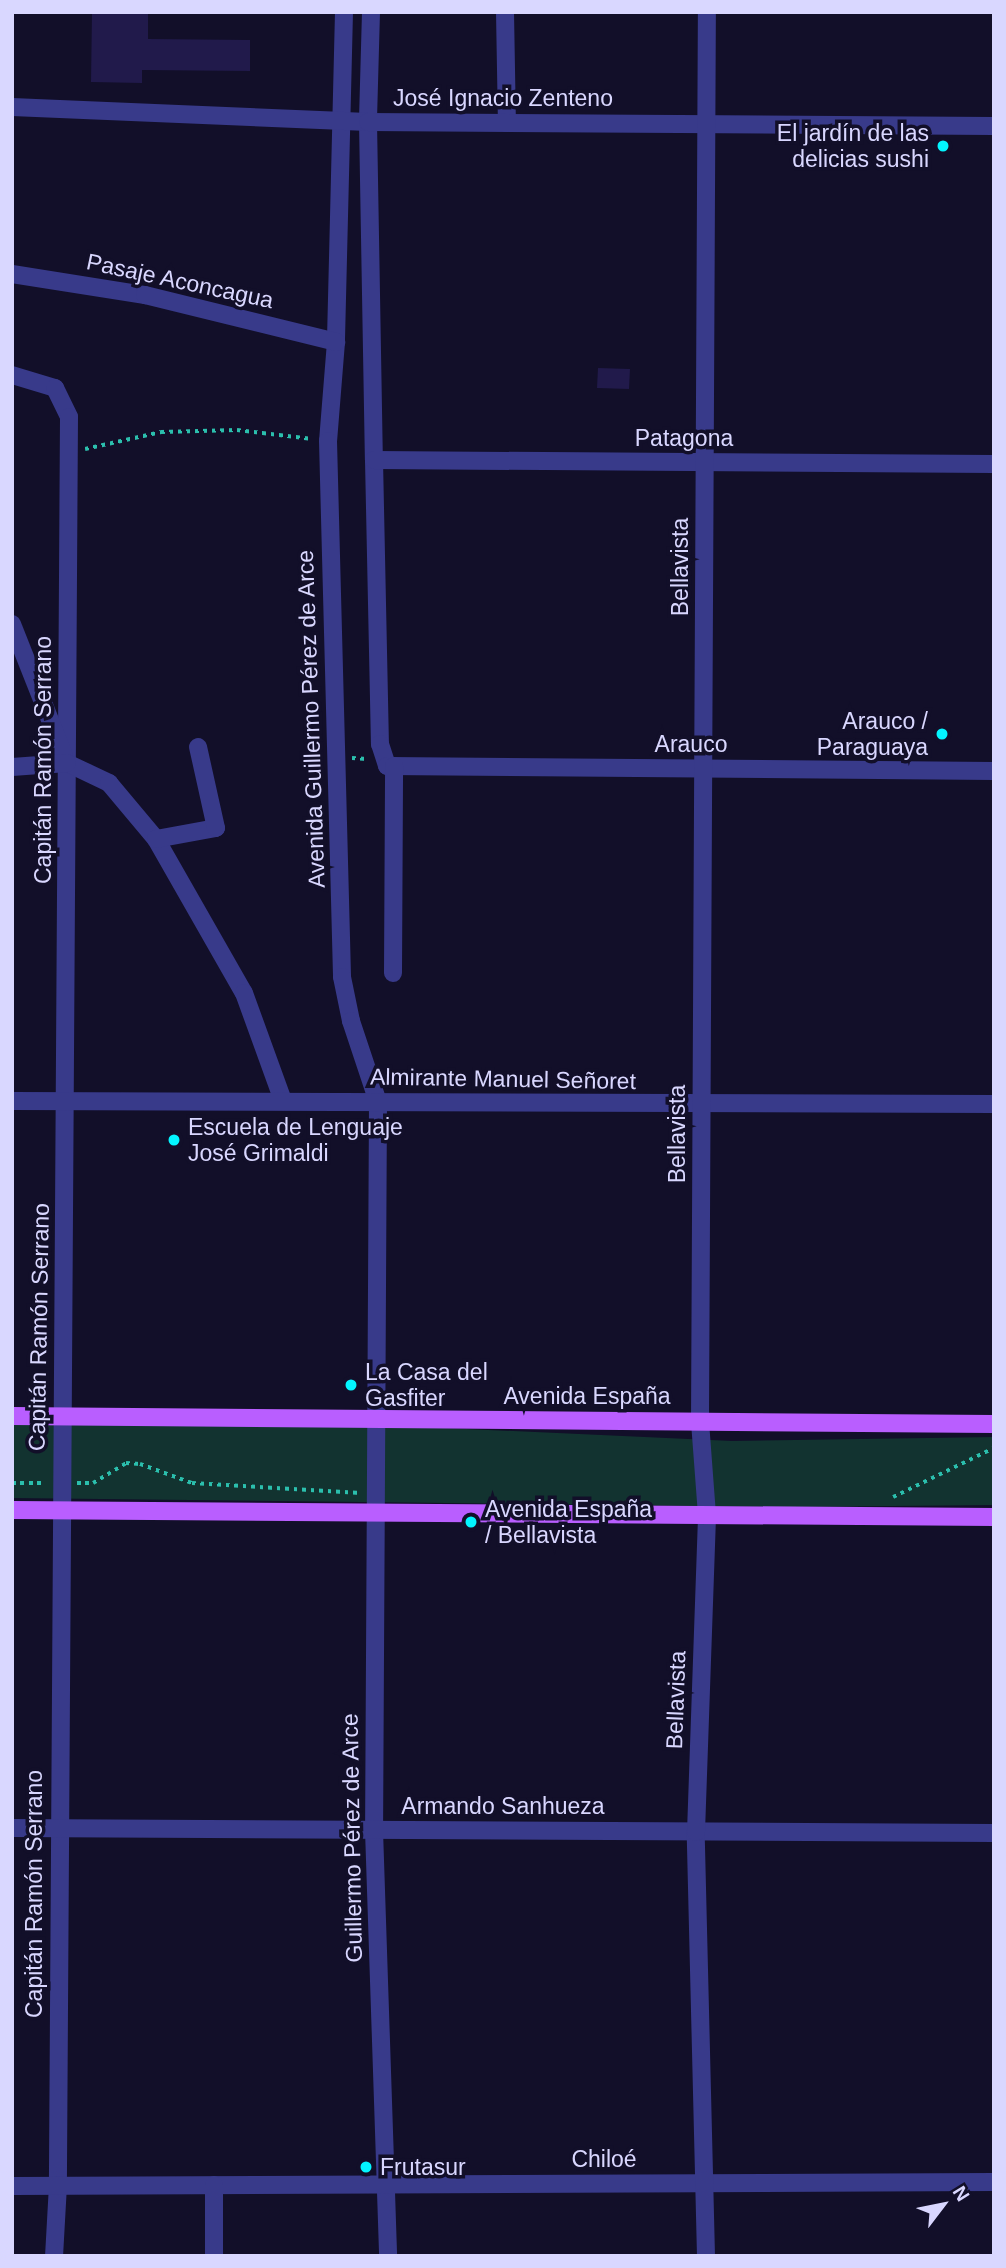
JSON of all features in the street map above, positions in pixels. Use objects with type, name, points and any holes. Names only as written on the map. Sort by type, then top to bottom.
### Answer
[{"type":"main road","name":"Avenida España","points":[[12,1416],[994,1424]]},
{"type":"main road","points":[[12,1510],[994,1517]]},
{"type":"street","name":"Avenida Guillermo Pérez de Arce","points":[[344,12],[336,342],[328,441],[342,977],[351,1021],[378,1102],[380,1420]]},
{"type":"street","points":[[371,12],[368,122],[380,744],[391,766],[393,973]]},
{"type":"street","points":[[505,12],[507,123]]},
{"type":"street","name":"Bellavista","points":[[706,2256],[707,2183],[696,1832],[707,1515],[700,1421],[707,12]]},
{"type":"street","name":"José Ignacio Zenteno","points":[[12,107],[368,122],[994,127]]},
{"type":"street","name":"Pasaje Aconcagua","points":[[12,274],[145,295],[336,342]]},
{"type":"street","name":"Capitán Ramón Serrano","points":[[12,375],[35,378],[55,387],[64,399],[69,452],[67,1100],[58,1828],[58,2185],[54,2256]]},
{"type":"street","name":"Patagona","points":[[374,460],[994,464]]},
{"type":"street","points":[[12,624],[67,763]]},
{"type":"street","points":[[156,839],[216,828],[198,747]]},
{"type":"street","points":[[12,767],[67,763],[109,783],[156,839],[244,993],[283,1101]]},
{"type":"street","name":"Arauco","points":[[391,766],[994,771]]},
{"type":"street","name":"Almirante Manuel Señoret","points":[[12,1101],[994,1104]]},
{"type":"street","name":"Guillermo Pérez de Arce","points":[[380,1420],[373,1513],[374,1830],[388,2256]]},
{"type":"street","name":"Armando Sanhueza","points":[[12,1828],[994,1833]]},
{"type":"street","name":"Chiloé","points":[[12,2186],[994,2182]]},
{"type":"street","points":[[214,2185],[214,2256]]},
{"type":"path","points":[[69,452],[161,432],[237,430],[328,441]]},
{"type":"path","points":[[337,753],[364,762],[380,744]]},
{"type":"path","points":[[883,1499],[899,1496],[994,1448]]},
{"type":"path","points":[[12,1483],[93,1483],[126,1464],[140,1464],[192,1483],[374,1493]]},
{"type":"green space","points":[[12,1424],[380,1425],[732,1441],[994,1437],[994,1505],[792,1507],[12,1498]]},
{"type":"building","points":[[92,12],[148,12],[148,39],[250,40],[250,71],[142,70],[142,83],[91,82]]},
{"type":"building","points":[[598,368],[630,369],[629,389],[597,388]]},
{"type":"place","name":"El jardín de las delicias sushi","points":[[943,146]]},
{"type":"place","name":"Arauco / Paraguaya","points":[[942,734]]},
{"type":"place","name":"Escuela de Lenguaje José Grimaldi","points":[[174,1140]]},
{"type":"place","name":"La Casa del Gasfiter","points":[[351,1385]]},
{"type":"place","name":"Avenida España / Bellavista","points":[[471,1522]]},
{"type":"place","name":"Frutasur","points":[[366,2167]]}]
